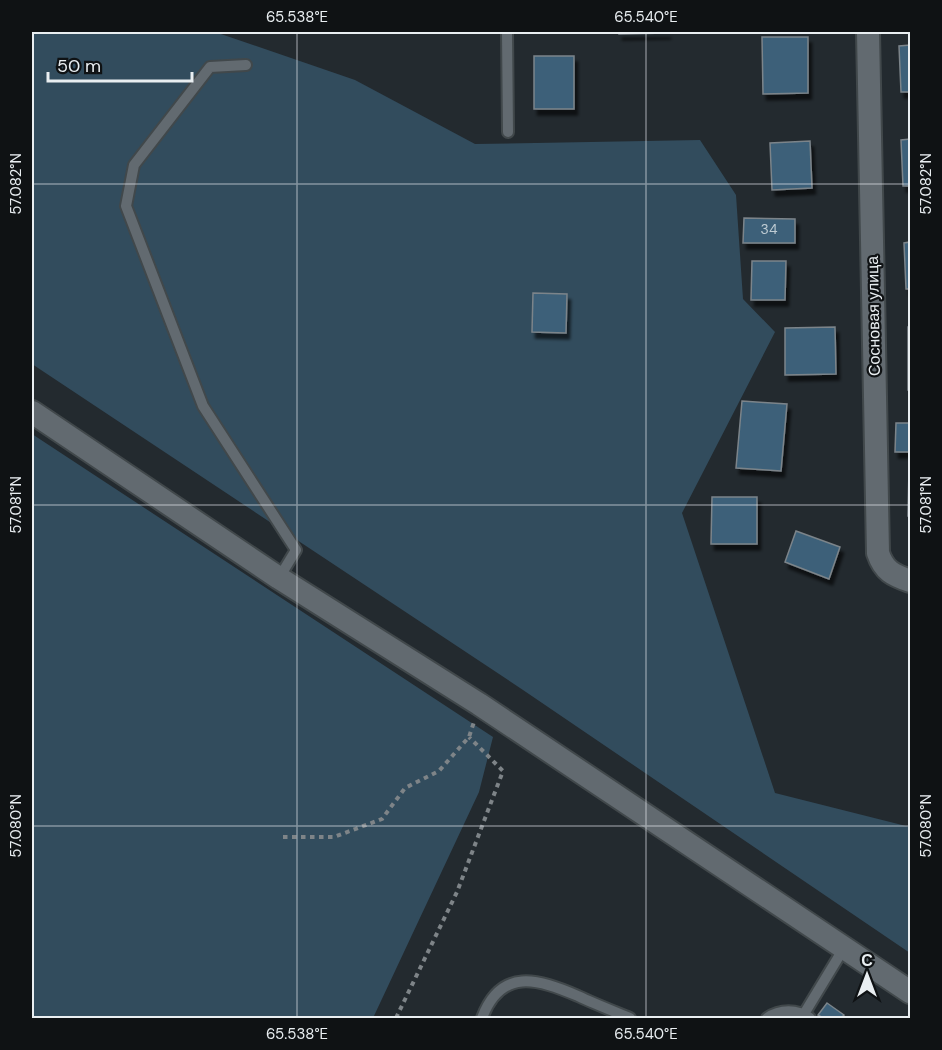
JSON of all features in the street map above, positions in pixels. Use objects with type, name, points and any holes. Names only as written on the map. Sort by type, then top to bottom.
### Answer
[{"type":"street","name":"Сосновая улица","points":[[868,32],[878,553],[882,565],[889,573],[910,581]]},
{"type":"street","points":[[32,412],[279,578],[479,704],[910,992]]},
{"type":"lane","points":[[507,32],[508,132]]},
{"type":"lane","points":[[246,65],[210,66],[134,165],[126,206],[203,406],[296,550],[279,578]]},
{"type":"lane","points":[[767,1018],[781,1012],[793,1011],[807,1016],[844,948]]},
{"type":"lane","points":[[482,1018],[486,1008],[498,992],[513,983],[531,980],[550,984],[630,1018]]},
{"type":"path","points":[[283,837],[334,837],[382,819],[405,788],[439,771],[468,738],[479,704]]},
{"type":"path","points":[[396,1018],[457,892],[502,771],[468,738]]},
{"type":"shaded area","points":[[32,32],[215,32],[355,80],[475,144],[700,140],[736,195],[743,299],[775,332],[682,513],[775,793],[910,827],[910,953],[523,690],[32,364]]},
{"type":"shaded area","points":[[32,434],[493,737],[479,792],[373,1018],[32,1018]]},
{"type":"building","points":[[619,32],[667,32],[667,33],[619,34]]},
{"type":"building","points":[[762,37],[808,37],[808,93],[763,94]]},
{"type":"building","points":[[910,45],[910,92],[901,92],[899,46]]},
{"type":"building","points":[[534,56],[574,56],[574,109],[534,109]]},
{"type":"building","points":[[910,139],[910,186],[903,186],[901,140]]},
{"type":"building","points":[[810,141],[812,188],[772,190],[770,143]]},
{"type":"building","points":[[744,218],[795,219],[795,243],[743,243]]},
{"type":"building","points":[[910,242],[910,289],[906,289],[904,243]]},
{"type":"building","points":[[752,261],[786,261],[785,300],[751,300]]},
{"type":"building","points":[[533,293],[567,294],[566,333],[532,332]]},
{"type":"building","points":[[835,327],[836,374],[785,375],[785,328]]},
{"type":"building","points":[[908,327],[910,327],[910,390],[908,390]]},
{"type":"building","points":[[742,401],[787,404],[781,471],[736,468]]},
{"type":"building","points":[[896,423],[910,423],[910,452],[895,452]]},
{"type":"building","points":[[909,468],[910,516],[908,516]]},
{"type":"building","points":[[712,497],[757,497],[757,544],[711,544]]},
{"type":"building","points":[[796,531],[840,547],[829,579],[785,562]]},
{"type":"building","points":[[827,1003],[844,1015],[841,1018],[823,1018],[818,1015]]}]
